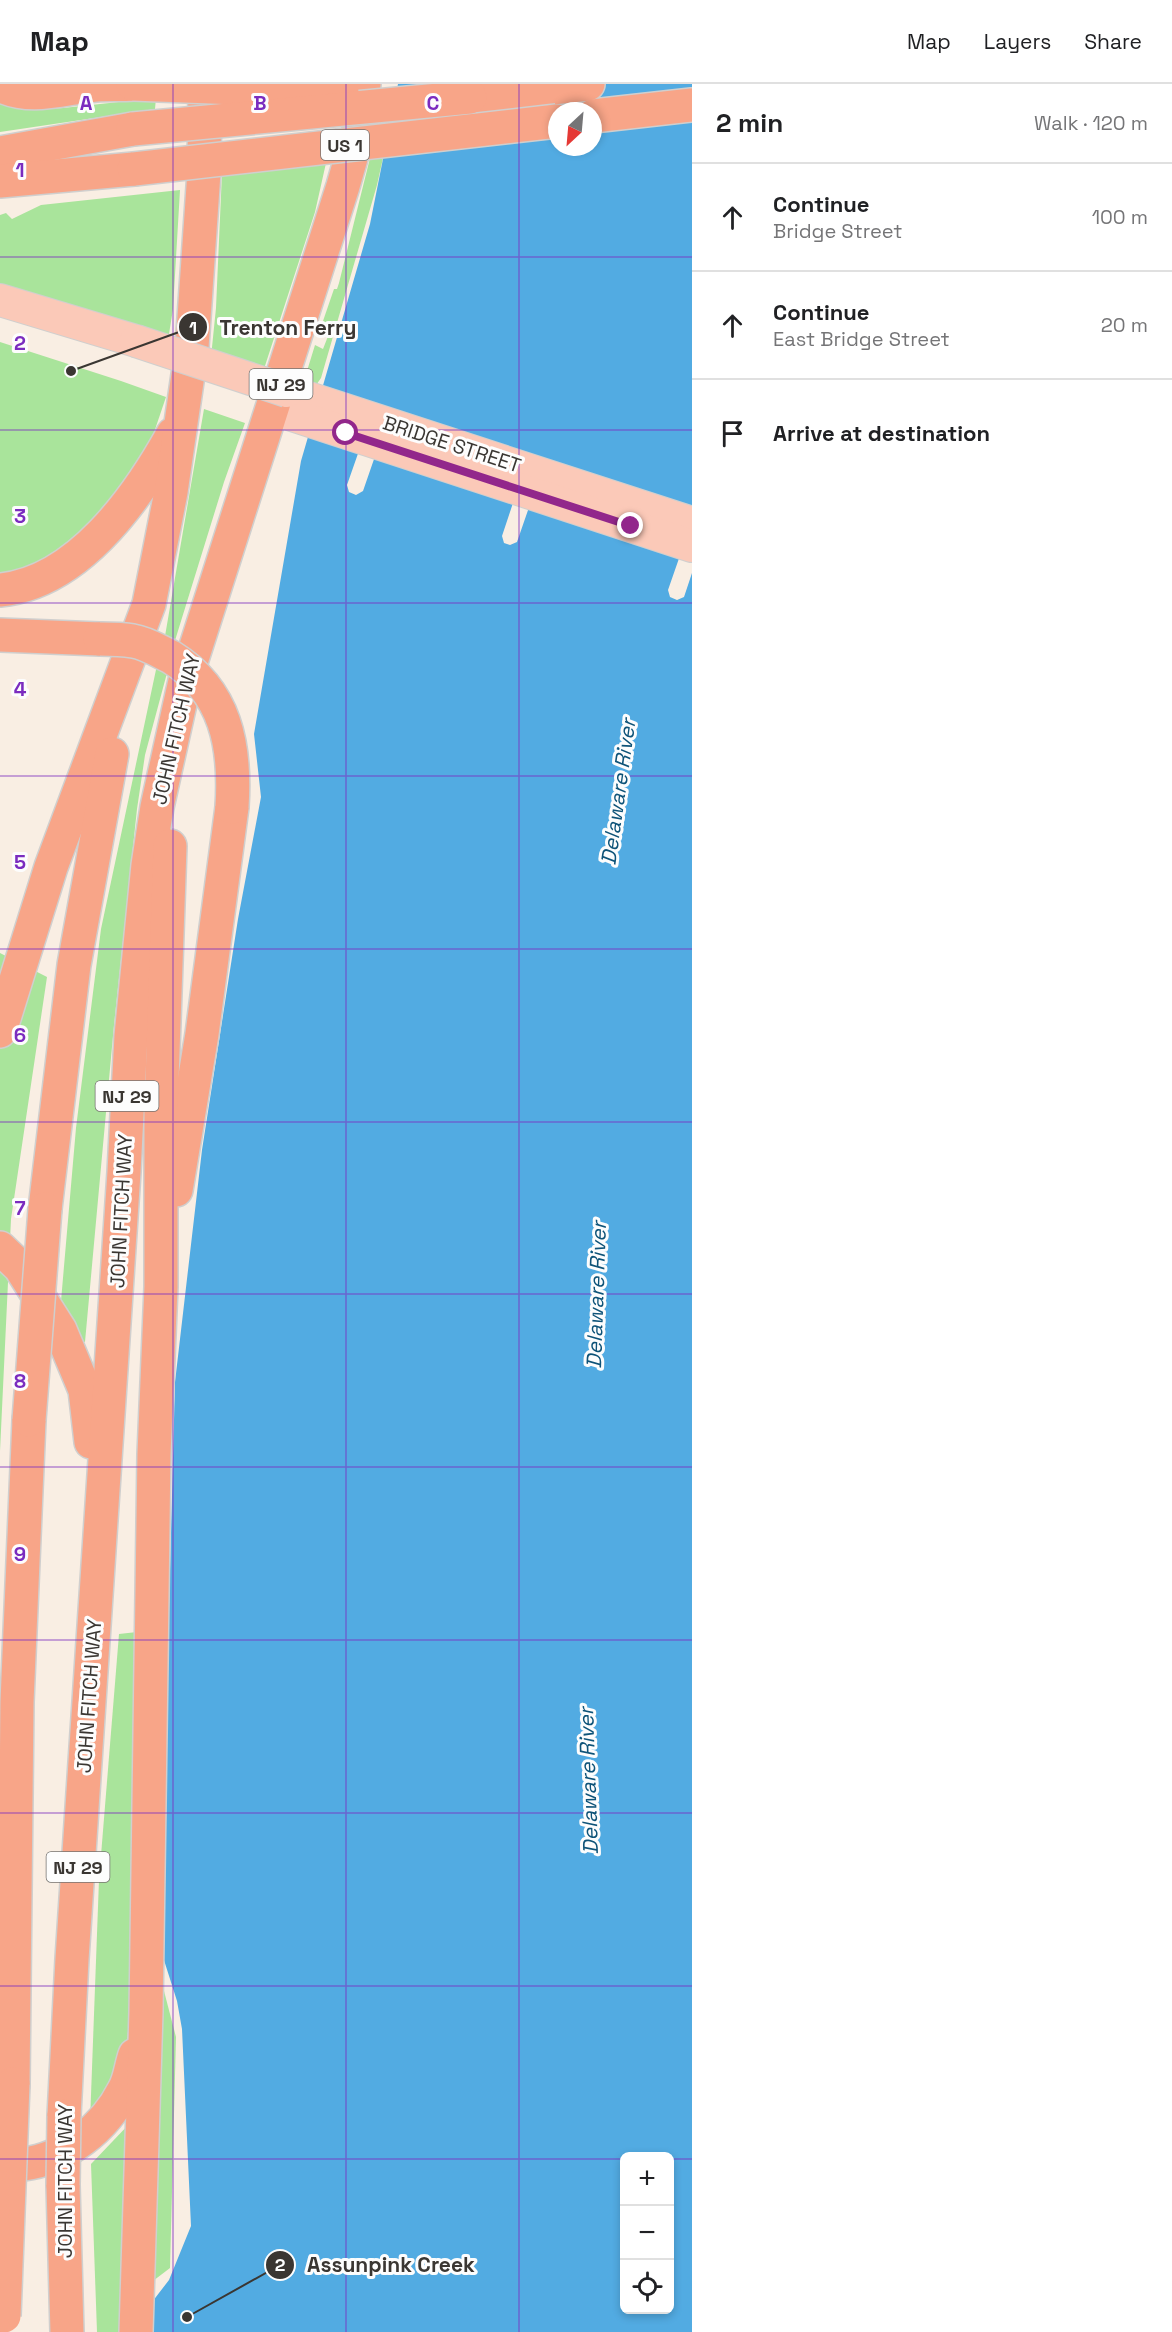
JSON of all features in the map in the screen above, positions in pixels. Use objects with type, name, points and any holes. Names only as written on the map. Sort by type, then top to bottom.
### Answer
[{"type":"highway","points":[[0,85],[26,93],[95,85],[133,84],[470,97]]},
{"type":"highway","points":[[4,2324],[13,2074],[17,1702],[28,1420],[45,1209],[74,965],[106,782],[158,561],[192,347],[204,172],[205,84]]},
{"type":"highway","name":"JOHN FITCH WAY","points":[[66,2318],[64,2116],[138,954],[148,865],[157,807],[185,681],[343,186],[359,130],[364,84]]},
{"type":"highway","name":"US 1","points":[[0,153],[133,129],[588,84]]},
{"type":"highway","points":[[602,115],[692,105]]},
{"type":"highway","name":"US 1","points":[[0,182],[548,122]]},
{"type":"highway","points":[[0,202],[56,182],[100,171]]},
{"type":"highway","points":[[0,590],[27,585],[59,568],[85,549],[127,506],[153,470],[181,420]]},
{"type":"highway","points":[[0,1031],[51,867],[143,623]]},
{"type":"highway","points":[[0,636],[133,640],[159,651],[187,668],[214,698],[229,739],[234,784],[232,807],[202,1034],[161,1287]]},
{"type":"highway","points":[[136,2332],[146,2012],[154,1454],[161,1287],[164,968],[171,831],[185,681]]},
{"type":"highway","points":[[0,1248],[20,1267],[60,1330],[85,1390],[101,1515]]},
{"type":"highway","points":[[0,1944],[13,2074],[0,2147]]},
{"type":"highway","points":[[0,2163],[23,2164],[53,2155],[88,2137],[114,2107],[125,2088],[146,2012]]},
{"type":"main road","name":"BRIDGE STREET","points":[[0,300],[133,351],[592,501]]},
{"type":"main road","name":"BRIDGE STREET","points":[[0,320],[133,351]]},
{"type":"main road","points":[[592,501],[692,523]]},
{"type":"main road","points":[[592,501],[692,546]]},
{"type":"green space","points":[[156,98],[155,109],[0,132],[0,102],[27,110]]},
{"type":"green space","points":[[370,158],[383,158],[377,185],[321,378],[314,388],[303,384],[315,345],[323,349],[332,326],[323,321],[334,289],[337,289],[339,283]]},
{"type":"green space","points":[[326,163],[315,212],[263,372],[211,357],[216,308],[222,173]]},
{"type":"green space","points":[[180,190],[173,309],[169,334],[133,331],[0,288],[0,215],[6,213],[12,219],[41,205]]},
{"type":"green space","points":[[0,342],[166,397],[144,462],[67,553],[0,581]]},
{"type":"green space","points":[[204,409],[245,423],[224,482],[173,647],[164,642]]},
{"type":"green space","points":[[157,665],[167,673],[145,755],[137,809],[114,1025],[85,1342],[81,1341],[61,1301],[76,1128],[101,929]]},
{"type":"green space","points":[[0,953],[47,977],[11,1219],[0,1451]]},
{"type":"green space","points":[[137,1632],[133,1964],[125,2071],[90,2122],[99,1880],[119,1634]]},
{"type":"green space","points":[[158,1968],[176,2037],[170,2268],[149,2284]]},
{"type":"green space","points":[[132,2121],[120,2332],[97,2332],[91,2164]]},
{"type":"water","name":"Delaware River","points":[[398,84],[692,84],[692,521],[668,590],[670,597],[677,600],[684,597],[692,573],[692,2332],[129,2332],[169,2280],[191,2226],[182,2029],[177,2001],[163,1957],[157,1909],[168,1646],[175,1382],[202,1150],[238,919],[261,797],[254,734],[301,461],[370,224]],"holes":[[[375,405],[391,410],[363,491],[356,495],[349,492],[347,485]],[[529,455],[545,461],[517,542],[510,545],[504,543],[502,536]]]},
{"type":"place","name":"Trenton Ferry","points":[[71,371]]},
{"type":"place","name":"Assunpink Creek","points":[[187,2317]]},
{"type":"route","points":[[346,433],[631,526]]}]
